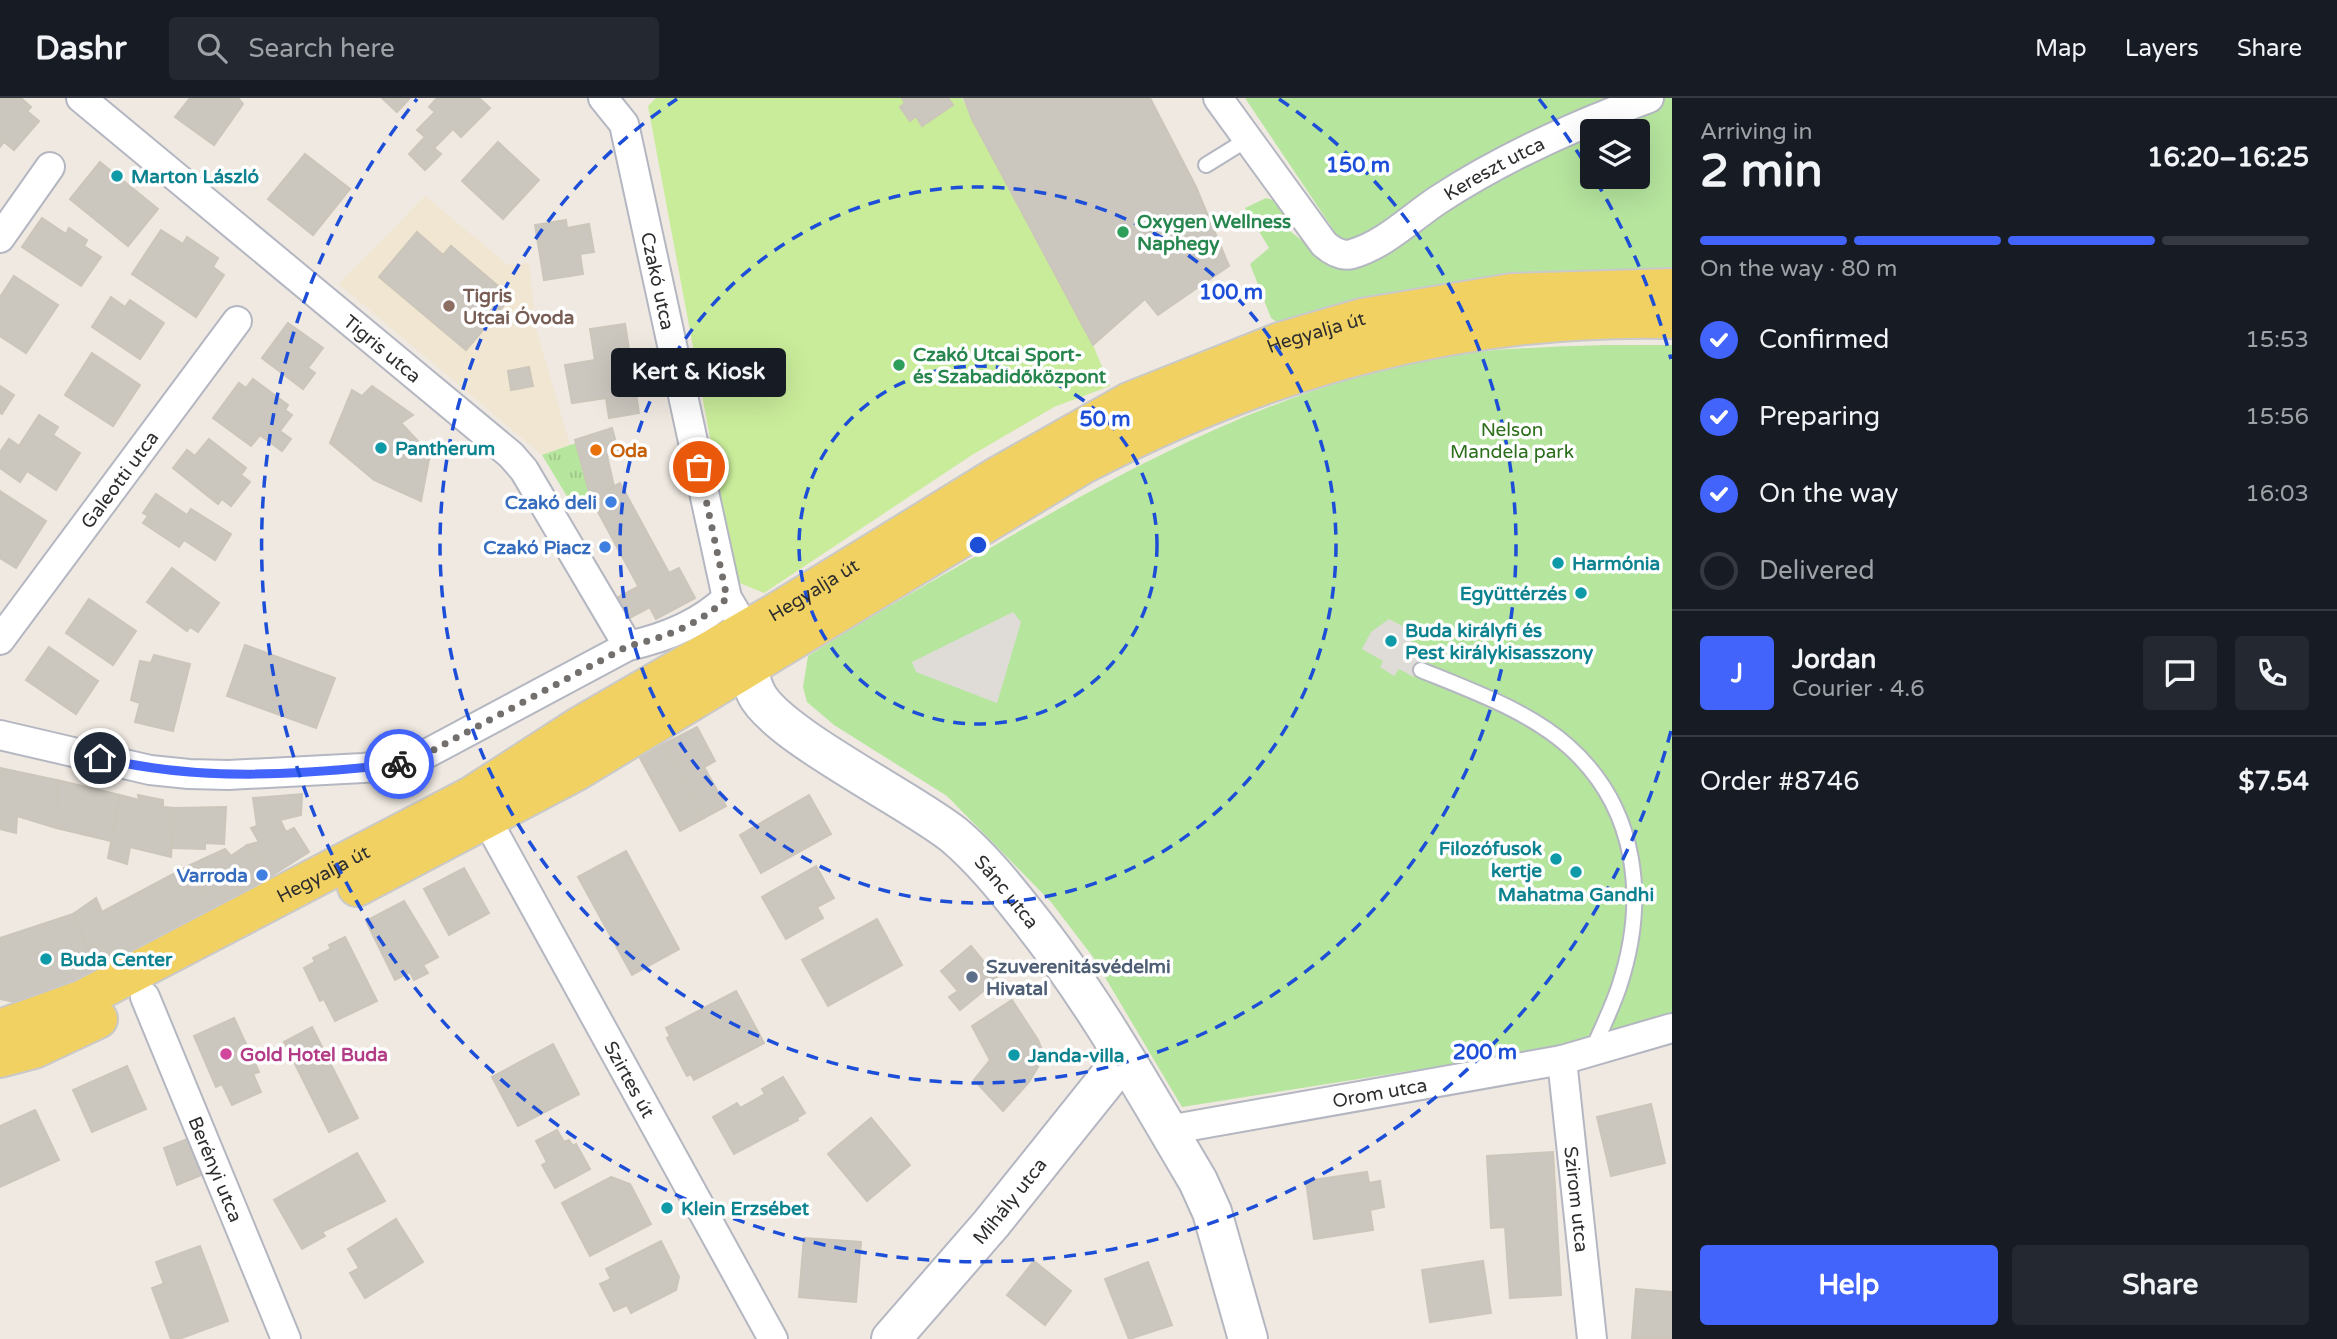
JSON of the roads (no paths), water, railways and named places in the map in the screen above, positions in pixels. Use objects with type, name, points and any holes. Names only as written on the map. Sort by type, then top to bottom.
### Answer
[{"type":"main road","name":"Hegyalja út","points":[[0,1029],[83,999],[473,795],[580,726],[737,614],[1129,402],[1280,342],[1362,318],[1455,301],[1573,289],[1672,288]]},
{"type":"main road","name":"Hegyalja út","points":[[0,1058],[34,1049],[145,997],[575,772],[1082,465],[1145,432],[1209,404],[1366,352],[1432,337],[1561,321],[1672,319]]},
{"type":"street","name":"Tigris utca","points":[[81,98],[511,455],[524,470],[628,646]]},
{"type":"street","points":[[1218,98],[1248,139]]},
{"type":"street","name":"Kereszt utca","points":[[1248,139],[1324,244],[1333,252],[1348,256],[1384,238],[1438,200],[1541,140],[1649,98]]},
{"type":"street","name":"Czakó utca","points":[[608,100],[624,124],[737,614]]},
{"type":"street","points":[[0,238],[50,167]]},
{"type":"street","name":"Galeotti utca","points":[[0,640],[237,321]]},
{"type":"street","points":[[0,735],[150,770],[189,774],[305,772],[400,764],[426,754],[628,646],[660,639],[712,613],[737,614]]},
{"type":"street","name":"Sánc utca","points":[[737,614],[747,668],[756,694],[792,730],[923,813],[983,861],[1065,963],[1198,1181],[1212,1212],[1248,1339]]},
{"type":"street","name":"Szirtes út","points":[[487,820],[773,1339]]},
{"type":"street","name":"Berényi utca","points":[[145,997],[286,1339]]},
{"type":"street","name":"Orom utca","points":[[1168,1130],[1562,1059],[1672,1028]]},
{"type":"street","name":"Mihály utca","points":[[891,1339],[990,1224],[1124,1058]]},
{"type":"street","name":"Szirom utca","points":[[1562,1059],[1592,1339]]},
{"type":"lane","points":[[1206,165],[1248,139]]},
{"type":"lane","points":[[1421,670],[1521,714],[1566,744],[1606,788],[1625,829],[1636,898],[1619,985],[1592,1051]]},
{"type":"place","name":"Marton László","points":[[117,176]]},
{"type":"place","name":"Oxygen Wellness Naphegy","points":[[1123,232]]},
{"type":"place","name":"Tigris Utcai Óvoda","points":[[449,306]]},
{"type":"place","name":"Czakó Utcai Sport- és Szabadidőközpont","points":[[899,365]]},
{"type":"place","name":"Pantherum","points":[[381,448]]},
{"type":"place","name":"Oda","points":[[596,450]]},
{"type":"place","name":"Kert & Kiosk","points":[[699,467]]},
{"type":"place","name":"Czakó deli","points":[[611,502]]},
{"type":"place","name":"Czakó Piacz","points":[[605,547]]},
{"type":"place","name":"Harmónia","points":[[1558,563]]},
{"type":"place","name":"Együttérzés","points":[[1581,593]]},
{"type":"place","name":"Buda királyfi és Pest királykisasszony","points":[[1391,641]]},
{"type":"place","name":"Filozófusok kertje","points":[[1556,859]]},
{"type":"place","name":"Mahatma Gandhi","points":[[1576,872]]},
{"type":"place","name":"Varroda","points":[[262,875]]},
{"type":"place","name":"Buda Center","points":[[46,959]]},
{"type":"place","name":"Szuverenitásvédelmi Hivatal","points":[[972,977]]},
{"type":"place","name":"Gold Hotel Buda","points":[[226,1054]]},
{"type":"place","name":"Janda-villa","points":[[1014,1055]]},
{"type":"place","name":"Klein Erzsébet","points":[[667,1208]]},
{"type":"park label","name":"Nelson Mandela park","points":[[1512,440]]}]
